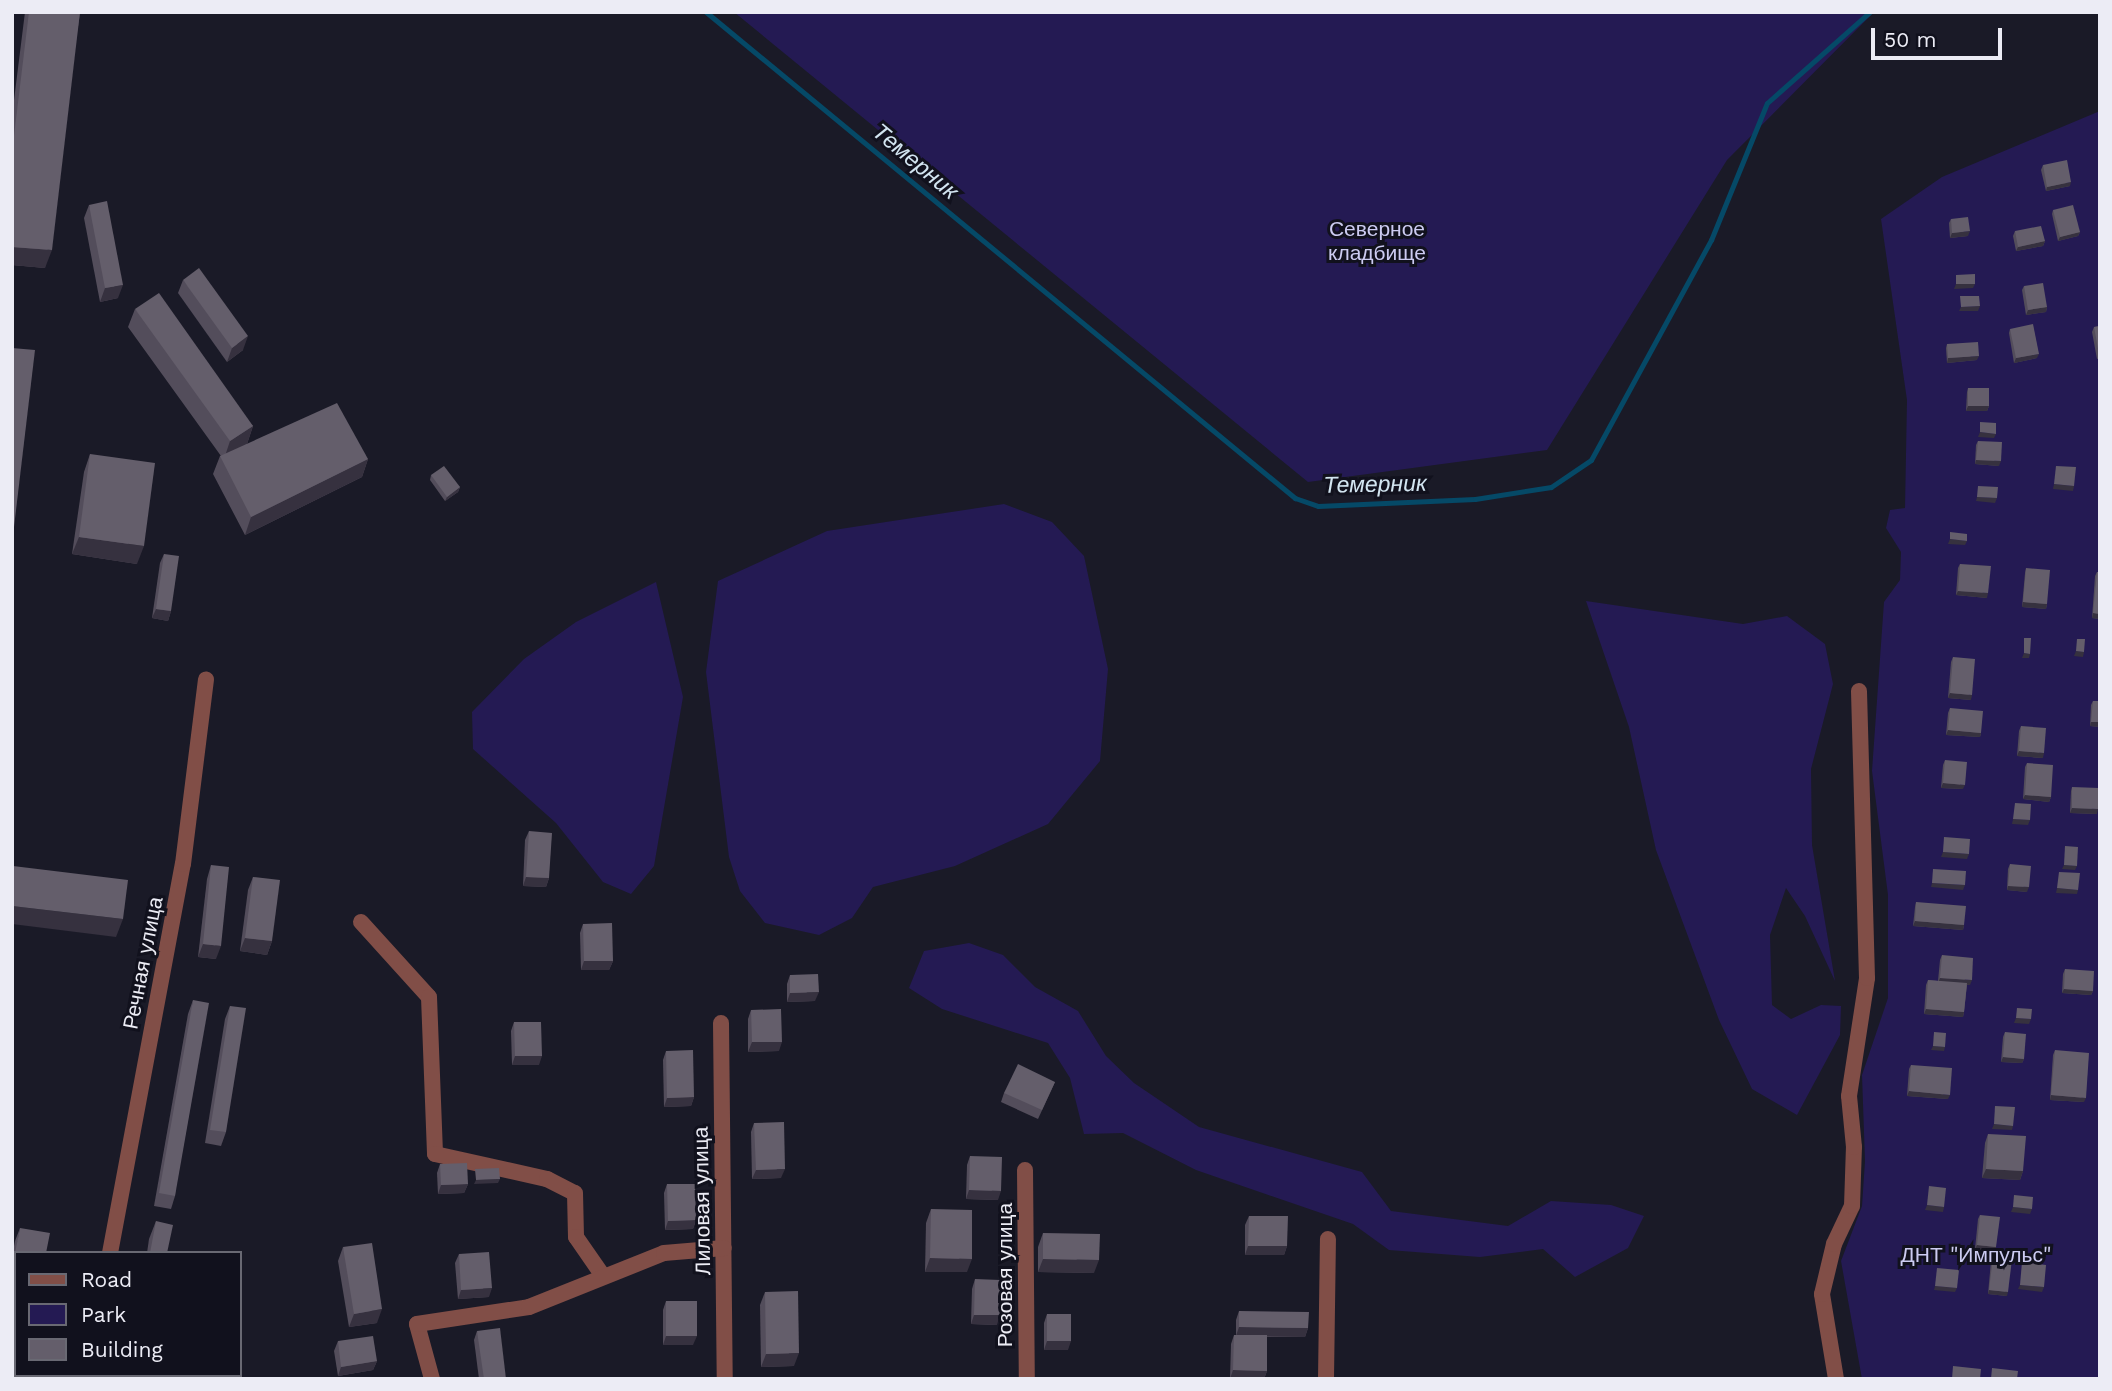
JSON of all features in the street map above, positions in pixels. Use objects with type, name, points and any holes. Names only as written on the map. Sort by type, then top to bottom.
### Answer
[{"type":"street","name":"Речная улица","points":[[110,1251],[183,864],[206,679]]},
{"type":"street","points":[[1836,1379],[1822,1294],[1834,1244],[1852,1206],[1854,1147],[1849,1096],[1867,978],[1859,691]]},
{"type":"street","points":[[361,922],[429,996],[435,1154],[547,1179],[575,1193],[576,1237],[603,1276]]},
{"type":"street","name":"Лиловая улица","points":[[722,1023],[725,1379]]},
{"type":"street","name":"Розовая улица","points":[[1025,1170],[1027,1379]]},
{"type":"street","points":[[1326,1379],[1328,1239]]},
{"type":"street","points":[[432,1379],[417,1324],[529,1307],[664,1253],[723,1248]]},
{"type":"green space","name":"Северное кладбище","points":[[734,12],[1874,12],[1727,160],[1547,450],[1308,482]]},
{"type":"green space","name":"ДНТ \"Импульс\"","points":[[2100,111],[2100,1379],[1862,1379],[1841,1261],[1862,1206],[1865,1161],[1862,1075],[1888,998],[1888,895],[1872,771],[1884,602],[1900,580],[1901,552],[1886,528],[1890,510],[1905,508],[1907,400],[1881,219],[1942,177]]},
{"type":"green space","points":[[1004,504],[1052,522],[1084,556],[1108,669],[1100,761],[1048,824],[955,866],[873,887],[852,918],[819,935],[765,923],[740,891],[729,857],[706,672],[718,581],[827,531]]},
{"type":"green space","points":[[656,582],[683,697],[654,866],[631,894],[603,882],[556,823],[473,749],[472,712],[524,659],[576,622]]},
{"type":"green space","points":[[1586,601],[1743,624],[1787,616],[1825,644],[1833,684],[1811,769],[1812,845],[1835,981],[1805,916],[1786,888],[1770,935],[1772,1005],[1791,1019],[1821,1005],[1841,1006],[1840,1035],[1797,1115],[1752,1089],[1719,1020],[1656,850],[1629,727]]},
{"type":"green space","points":[[969,943],[1003,955],[1035,987],[1078,1011],[1106,1056],[1134,1083],[1199,1127],[1362,1172],[1391,1211],[1508,1226],[1551,1201],[1611,1205],[1644,1216],[1628,1248],[1575,1277],[1543,1249],[1480,1257],[1389,1250],[1353,1224],[1196,1170],[1123,1133],[1084,1134],[1070,1078],[1048,1043],[942,1009],[909,988],[924,951]]},
{"type":"building","points":[[29,12],[80,12],[52,250],[12,247],[12,152]]},
{"type":"building","points":[[2067,160],[2071,182],[2047,187],[2043,165]]},
{"type":"building","points":[[107,201],[123,285],[105,288],[89,205]]},
{"type":"building","points":[[2073,205],[2080,232],[2060,237],[2053,210]]},
{"type":"building","points":[[1968,217],[1970,231],[1952,233],[1951,219]]},
{"type":"building","points":[[2041,226],[2045,241],[2018,247],[2015,231]]},
{"type":"building","points":[[199,268],[248,336],[232,348],[183,280]]},
{"type":"building","points":[[1975,274],[1975,284],[1956,284],[1956,275]]},
{"type":"building","points":[[2043,283],[2047,307],[2028,310],[2024,286]]},
{"type":"building","points":[[159,293],[253,426],[230,441],[135,309]]},
{"type":"building","points":[[1960,296],[1979,296],[1980,306],[1961,307]]},
{"type":"building","points":[[2033,324],[2039,354],[2016,358],[2010,329]]},
{"type":"building","points":[[2100,326],[2100,354],[2099,354],[2094,327]]},
{"type":"building","points":[[1978,342],[1979,356],[1948,358],[1947,344]]},
{"type":"building","points":[[12,348],[35,350],[12,544]]},
{"type":"building","points":[[1968,388],[1989,388],[1989,406],[1968,406]]},
{"type":"building","points":[[337,403],[368,459],[251,517],[220,456]]},
{"type":"building","points":[[1980,422],[1996,423],[1996,434],[1980,432]]},
{"type":"building","points":[[1978,441],[2002,442],[2001,461],[1976,460]]},
{"type":"building","points":[[90,454],[155,463],[144,546],[79,537]]},
{"type":"building","points":[[444,466],[460,487],[447,497],[431,475]]},
{"type":"building","points":[[2056,466],[2076,467],[2074,486],[2054,484]]},
{"type":"building","points":[[1978,486],[1998,487],[1997,498],[1977,497]]},
{"type":"building","points":[[1950,532],[1967,534],[1967,541],[1950,539]]},
{"type":"building","points":[[164,554],[179,556],[171,611],[156,609]]},
{"type":"building","points":[[1960,564],[1991,566],[1988,593],[1958,591]]},
{"type":"building","points":[[2026,568],[2050,570],[2047,604],[2023,602]]},
{"type":"building","points":[[2097,572],[2100,572],[2100,614],[2093,613]]},
{"type":"building","points":[[2024,638],[2031,638],[2030,654],[2024,653]]},
{"type":"building","points":[[2077,639],[2085,639],[2084,652],[2076,651]]},
{"type":"building","points":[[1953,657],[1975,659],[1972,695],[1950,693]]},
{"type":"building","points":[[2093,701],[2100,701],[2100,722],[2091,722]]},
{"type":"building","points":[[1950,708],[1983,711],[1981,733],[1948,730]]},
{"type":"building","points":[[2021,726],[2046,728],[2044,753],[2019,751]]},
{"type":"building","points":[[1945,760],[1967,762],[1965,785],[1943,783]]},
{"type":"building","points":[[2027,763],[2053,765],[2051,797],[2025,795]]},
{"type":"building","points":[[2072,787],[2099,788],[2098,809],[2072,808]]},
{"type":"building","points":[[2015,803],[2031,804],[2030,820],[2013,819]]},
{"type":"building","points":[[529,831],[552,833],[549,878],[526,877]]},
{"type":"building","points":[[1944,837],[1970,839],[1969,854],[1943,852]]},
{"type":"building","points":[[2065,846],[2078,847],[2077,866],[2064,865]]},
{"type":"building","points":[[2010,864],[2031,866],[2029,887],[2008,886]]},
{"type":"building","points":[[211,865],[229,867],[221,946],[203,944]]},
{"type":"building","points":[[13,866],[128,880],[123,919],[12,906]]},
{"type":"building","points":[[1933,869],[1966,871],[1965,885],[1932,883]]},
{"type":"building","points":[[2059,872],[2080,873],[2078,890],[2057,888]]},
{"type":"building","points":[[253,877],[280,880],[272,941],[245,938]]},
{"type":"building","points":[[1916,902],[1966,906],[1964,925],[1915,921]]},
{"type":"building","points":[[612,923],[613,961],[584,961],[583,924]]},
{"type":"building","points":[[1942,955],[1973,958],[1972,980],[1940,978]]},
{"type":"building","points":[[2065,969],[2094,971],[2093,991],[2064,989]]},
{"type":"building","points":[[818,974],[819,992],[790,993],[790,975]]},
{"type":"building","points":[[1928,980],[1967,983],[1964,1012],[1926,1009]]},
{"type":"building","points":[[193,1000],[209,1003],[175,1196],[159,1193]]},
{"type":"building","points":[[230,1006],[246,1008],[226,1132],[210,1130]]},
{"type":"building","points":[[2017,1008],[2032,1009],[2031,1019],[2016,1018]]},
{"type":"building","points":[[781,1009],[782,1042],[752,1042],[751,1010]]},
{"type":"building","points":[[514,1022],[541,1022],[542,1056],[515,1056]]},
{"type":"building","points":[[1934,1032],[1946,1033],[1945,1047],[1933,1046]]},
{"type":"building","points":[[2005,1032],[2026,1034],[2024,1059],[2003,1057]]},
{"type":"building","points":[[693,1050],[694,1097],[667,1098],[666,1051]]},
{"type":"building","points":[[2055,1050],[2089,1053],[2086,1098],[2051,1095]]},
{"type":"building","points":[[1018,1064],[1055,1082],[1042,1110],[1004,1093]]},
{"type":"building","points":[[1911,1065],[1952,1068],[1950,1095],[1909,1091]]},
{"type":"building","points":[[1995,1106],[2015,1107],[2013,1126],[1994,1124]]},
{"type":"building","points":[[784,1122],[785,1169],[756,1170],[754,1123]]},
{"type":"building","points":[[1988,1134],[2026,1136],[2023,1171],[1986,1169]]},
{"type":"building","points":[[970,1156],[1002,1157],[1001,1191],[969,1190]]},
{"type":"building","points":[[467,1163],[468,1184],[441,1185],[440,1164]]},
{"type":"building","points":[[499,1168],[500,1179],[476,1180],[475,1169]]},
{"type":"building","points":[[667,1184],[695,1184],[696,1220],[668,1221]]},
{"type":"building","points":[[1929,1186],[1946,1188],[1944,1207],[1927,1205]]},
{"type":"building","points":[[2014,1195],[2033,1197],[2032,1209],[2013,1207]]},
{"type":"building","points":[[931,1209],[972,1210],[972,1259],[930,1258]]},
{"type":"building","points":[[1980,1215],[2000,1217],[1996,1247],[1977,1245]]},
{"type":"building","points":[[1249,1216],[1288,1216],[1287,1246],[1248,1246]]},
{"type":"building","points":[[156,1221],[173,1225],[167,1251],[150,1251]]},
{"type":"building","points":[[20,1228],[50,1233],[46,1251],[15,1251]]},
{"type":"building","points":[[1043,1233],[1100,1234],[1099,1260],[1043,1259]]},
{"type":"building","points":[[372,1243],[382,1309],[354,1314],[343,1247]]},
{"type":"building","points":[[489,1252],[492,1288],[461,1290],[459,1254]]},
{"type":"building","points":[[1993,1257],[2012,1259],[2008,1292],[1989,1290]]},
{"type":"building","points":[[14,1258],[14,1298],[12,1298]]},
{"type":"building","points":[[2022,1262],[2046,1265],[2044,1287],[2020,1285]]},
{"type":"building","points":[[1937,1268],[1959,1270],[1957,1288],[1935,1286]]},
{"type":"building","points":[[975,1279],[1000,1280],[1000,1315],[974,1315]]},
{"type":"building","points":[[798,1291],[799,1353],[766,1354],[765,1292]]},
{"type":"building","points":[[666,1301],[697,1301],[697,1336],[666,1336]]},
{"type":"building","points":[[1239,1311],[1309,1312],[1308,1328],[1239,1327]]},
{"type":"building","points":[[1047,1314],[1071,1314],[1071,1341],[1047,1341]]},
{"type":"building","points":[[500,1328],[506,1379],[484,1379],[477,1331]]},
{"type":"building","points":[[1234,1335],[1267,1335],[1267,1371],[1233,1370]]},
{"type":"building","points":[[373,1336],[377,1361],[341,1367],[338,1341]]},
{"type":"building","points":[[1953,1366],[1981,1369],[1980,1379],[1952,1379]]},
{"type":"building","points":[[1992,1368],[2018,1371],[2017,1379],[1991,1379]]},
{"type":"building","points":[[126,1377],[144,1377],[144,1379]]},
{"type":"waterway","name":"Темерник","points":[[706,12],[1295,498],[1318,506],[1475,499],[1551,487],[1591,460],[1711,240],[1767,103],[1870,12]]}]
